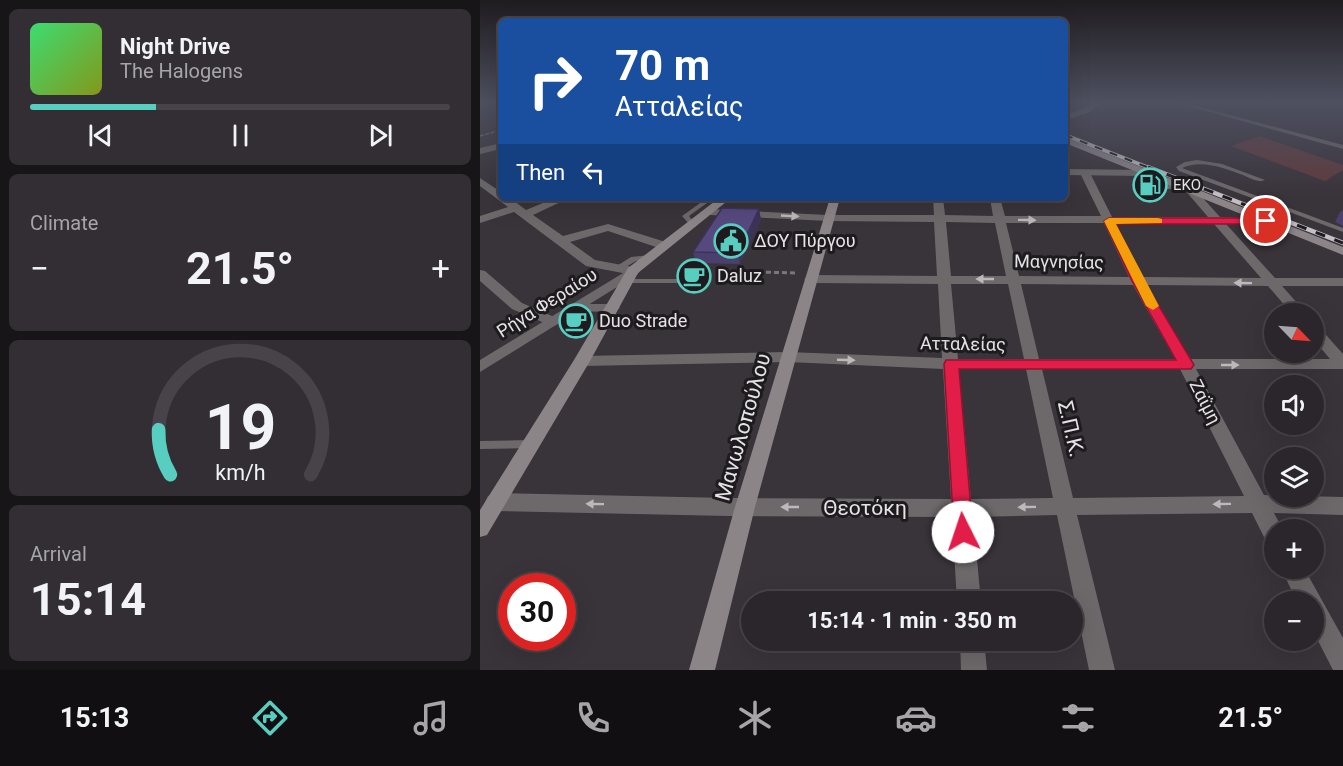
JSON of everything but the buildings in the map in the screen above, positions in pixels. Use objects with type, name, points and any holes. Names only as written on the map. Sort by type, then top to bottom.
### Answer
[{"type":"main road","points":[[1068,141],[1343,251]]},
{"type":"main road","points":[[480,528],[614,308],[626,274],[710,212],[721,201]]},
{"type":"main road","name":"Μανωλοπούλου","points":[[702,670],[788,357],[806,276],[834,201]]},
{"type":"street","points":[[480,151],[498,147]]},
{"type":"street","points":[[1068,172],[1149,174]]},
{"type":"street","name":"Ζαΐμη","points":[[1085,173],[1138,281],[1186,365],[1266,519]]},
{"type":"street","points":[[480,181],[498,194]]},
{"type":"street","points":[[1185,188],[1219,222],[1291,303]]},
{"type":"street","points":[[480,220],[511,203],[532,201]]},
{"type":"street","points":[[938,201],[968,591]]},
{"type":"street","name":"Σ.Π.Κ.","points":[[996,201],[1102,670]]},
{"type":"street","points":[[511,203],[591,263],[626,274]]},
{"type":"street","points":[[710,212],[828,218],[1266,221]]},
{"type":"street","points":[[560,241],[608,227],[665,246]]},
{"type":"street","points":[[480,274],[518,306],[554,321]]},
{"type":"street","name":"Ρήγα Φεραίου","points":[[480,367],[576,308],[626,274]]},
{"type":"street","name":"Μαγνησίας","points":[[806,276],[1343,282]]},
{"type":"street","points":[[576,308],[614,308]]},
{"type":"street","points":[[1324,342],[1343,364]]},
{"type":"street","name":"Ατταλείας","points":[[582,361],[788,357],[951,364],[1343,364]]},
{"type":"street","name":"Θεοτόκη","points":[[495,502],[745,507],[962,508],[1258,504],[1343,506]]},
{"type":"street","points":[[1324,628],[1343,663]]},
{"type":"street","points":[[973,651],[974,670]]},
{"type":"lane","points":[[1291,133],[1343,147]]},
{"type":"lane","points":[[1315,133],[1341,140]]},
{"type":"lane","points":[[1332,144],[1341,140]]},
{"type":"lane","points":[[1262,180],[1207,163],[1188,163],[1179,167],[1181,170],[1343,230]]},
{"type":"lane","points":[[693,225],[686,216],[710,201]]},
{"type":"lane","points":[[650,257],[634,259],[626,274],[708,281]]},
{"type":"lane","points":[[480,446],[531,444]]},
{"type":"path","points":[[718,271],[806,276]]},
{"type":"shaded area","points":[[1259,136],[1343,165],[1343,170],[1325,181],[1231,146]]},
{"type":"railway","points":[[1068,136],[1152,169]]},
{"type":"railway","points":[[1148,167],[1343,243]]},
{"type":"slow traffic","points":[[1153,306],[1138,281],[1109,221],[1158,221]]},
{"type":"place","name":"EKO","points":[[1150,185]]},
{"type":"place","name":"ΔΟΥ Πύργου","points":[[731,241]]},
{"type":"place","name":"Daluz","points":[[694,276]]},
{"type":"place","name":"Duo Strade","points":[[576,321]]},
{"type":"route","points":[[963,532],[951,364],[1186,365],[1138,281],[1109,221],[1266,221]]}]
